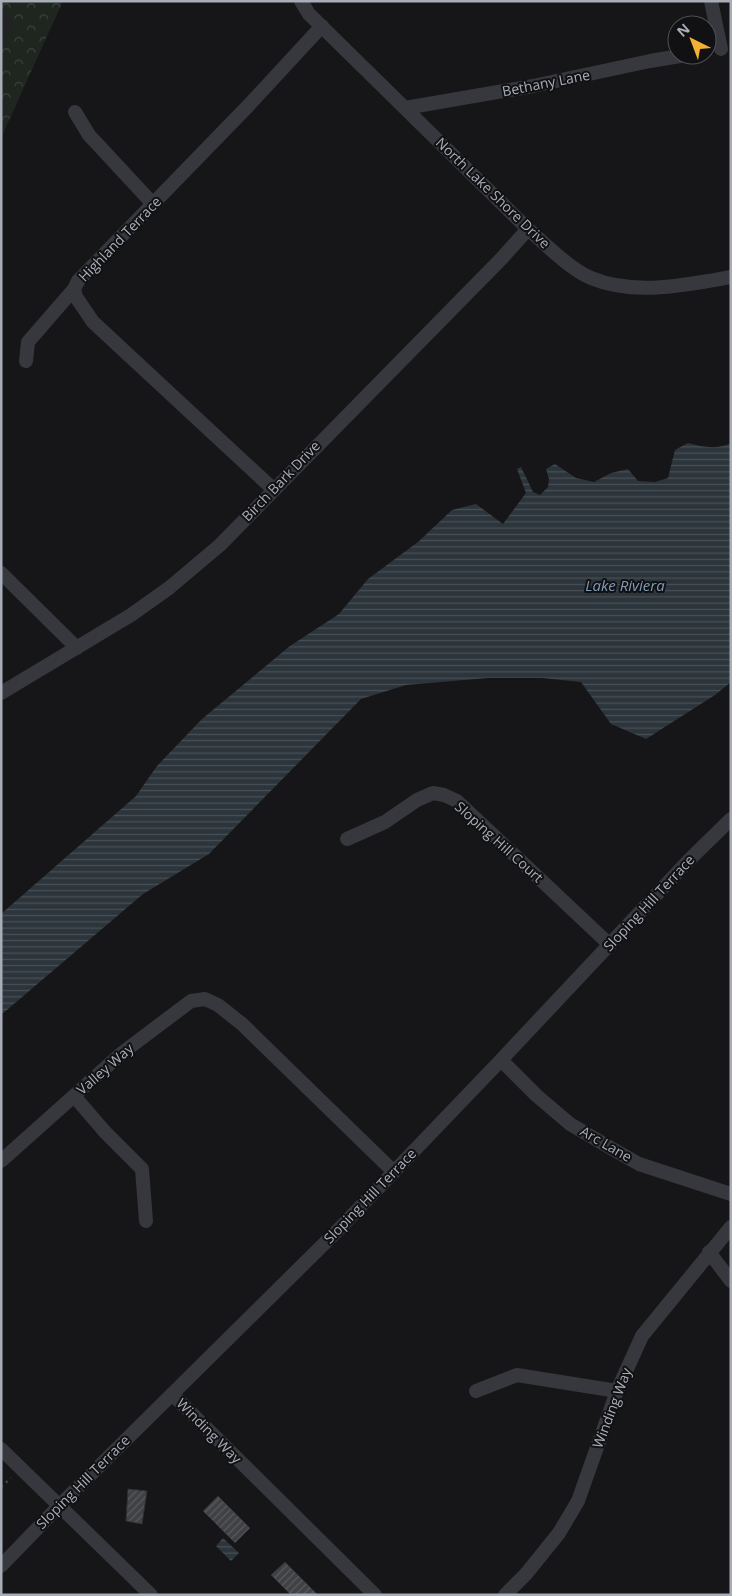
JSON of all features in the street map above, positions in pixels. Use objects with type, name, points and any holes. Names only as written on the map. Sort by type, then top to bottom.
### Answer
[{"type":"street","name":"North Lake Shore Drive","points":[[301,1],[309,14],[528,229],[564,260],[590,278],[615,284],[652,288],[701,283],[731,277]]},
{"type":"street","points":[[711,1],[726,48]]},
{"type":"street","name":"Highland Terrace","points":[[273,489],[93,322],[76,297],[74,289],[78,281],[248,106],[322,26]]},
{"type":"street","name":"Bethany Lane","points":[[404,108],[533,86],[667,58]]},
{"type":"street","points":[[75,112],[89,135],[153,204]]},
{"type":"street","name":"Birch Bark Drive","points":[[1,693],[132,615],[169,588],[220,545],[502,258],[528,229]]},
{"type":"street","points":[[26,361],[28,342],[74,289]]},
{"type":"street","points":[[1,573],[77,648]]},
{"type":"street","name":"Sloping Hill Court","points":[[347,839],[385,822],[417,800],[433,793],[444,795],[457,801],[610,944]]},
{"type":"street","name":"Sloping Hill Terrace","points":[[1,1566],[339,1229],[502,1060],[689,860],[731,819]]},
{"type":"street","name":"Valley Way","points":[[1,1161],[122,1053],[191,1001],[205,999],[218,1005],[242,1024],[394,1172]]},
{"type":"street","name":"Arc Lane","points":[[502,1060],[536,1095],[570,1124],[609,1147],[639,1164],[731,1194]]},
{"type":"street","points":[[74,1096],[105,1132],[142,1169],[146,1222]]},
{"type":"street","name":"Winding Way","points":[[505,1595],[526,1574],[559,1533],[578,1501],[617,1391],[642,1336],[731,1227]]},
{"type":"street","points":[[709,1252],[731,1281]]},
{"type":"street","points":[[476,1391],[516,1375],[617,1391]]},
{"type":"street","name":"Winding Way","points":[[172,1394],[374,1595]]},
{"type":"street","points":[[1,1449],[151,1595]]},
{"type":"path","points":[[1,1488],[11,1477]]},
{"type":"shaded area","points":[[1,10],[16,23],[1,50]]},
{"type":"green space","points":[[1,1],[63,1],[1,138],[1,50],[15,23],[1,10]]},
{"type":"water","name":"Lake Riviera","points":[[688,443],[704,447],[715,447],[731,443],[731,682],[715,695],[646,739],[611,724],[581,682],[542,678],[488,678],[406,685],[361,699],[209,854],[143,894],[1,1015],[1,914],[136,796],[157,766],[202,719],[290,646],[339,614],[368,579],[418,542],[452,510],[476,504],[503,524],[526,493],[517,469],[521,467],[533,492],[540,495],[548,487],[549,479],[546,469],[555,464],[576,478],[594,482],[611,473],[628,469],[638,481],[655,482],[668,478],[675,450]]},
{"type":"water","points":[[223,1538],[239,1553],[231,1561],[216,1546]]},
{"type":"building","points":[[128,1489],[147,1491],[142,1524],[126,1521]]},
{"type":"building","points":[[218,1496],[250,1528],[235,1543],[203,1511]]},
{"type":"building","points":[[285,1562],[318,1595],[291,1595],[271,1575]]}]
